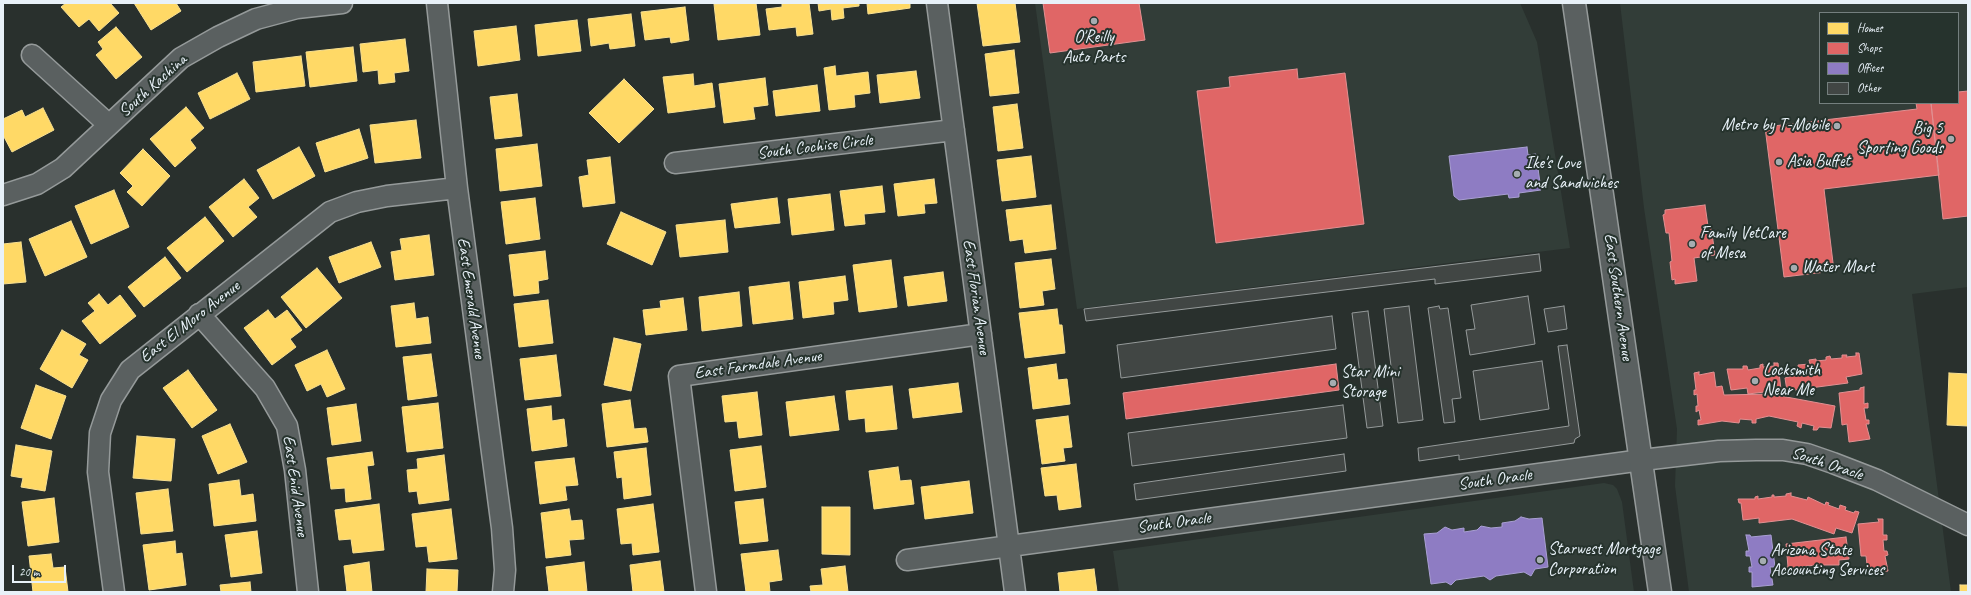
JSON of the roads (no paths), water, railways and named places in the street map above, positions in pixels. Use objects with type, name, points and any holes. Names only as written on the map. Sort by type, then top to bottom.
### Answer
[{"type":"main road","name":"East Southern Avenue","points":[[1574,3],[1642,460],[1660,592]]},
{"type":"street","name":"South Kachina","points":[[3,195],[37,184],[63,168],[181,58],[218,37],[256,19],[297,8],[342,3]]},
{"type":"street","name":"East Emerald Avenue","points":[[437,3],[457,188],[502,528],[504,570],[503,592]]},
{"type":"street","name":"East Florian Avenue","points":[[937,3],[1015,592]]},
{"type":"street","points":[[32,55],[109,125]]},
{"type":"street","name":"South Cochise Circle","points":[[675,163],[954,130]]},
{"type":"street","name":"East El Moro Avenue","points":[[114,592],[98,472],[100,433],[111,400],[130,370],[330,212],[358,202],[387,196],[457,188]]},
{"type":"street","name":"East Enid Avenue","points":[[199,314],[265,388],[287,426],[295,470],[308,592]]},
{"type":"street","name":"East Farmdale Avenue","points":[[706,592],[679,376],[981,334]]},
{"type":"street","name":"South Oracle","points":[[907,560],[1642,460],[1726,451],[1783,450],[1807,454],[1877,480],[1968,525]]},
{"type":"place","name":"O'Reilly Auto Parts","points":[[1094,21]]},
{"type":"place","name":"Metro by T-Mobile","points":[[1837,126]]},
{"type":"place","name":"Big 5 Sporting Goods","points":[[1951,139]]},
{"type":"place","name":"Asia Buffet","points":[[1779,162]]},
{"type":"place","name":"Ike's Love and Sandwiches","points":[[1517,174]]},
{"type":"place","name":"Family VetCare of Mesa","points":[[1692,244]]},
{"type":"place","name":"Water Mart","points":[[1794,268]]},
{"type":"place","name":"Locksmith Near Me","points":[[1755,381]]},
{"type":"place","name":"Star Mini Storage","points":[[1333,383]]},
{"type":"place","name":"Starwest Mortgage Corporation","points":[[1540,560]]},
{"type":"place","name":"Arizona State Accounting Services","points":[[1763,561]]}]
